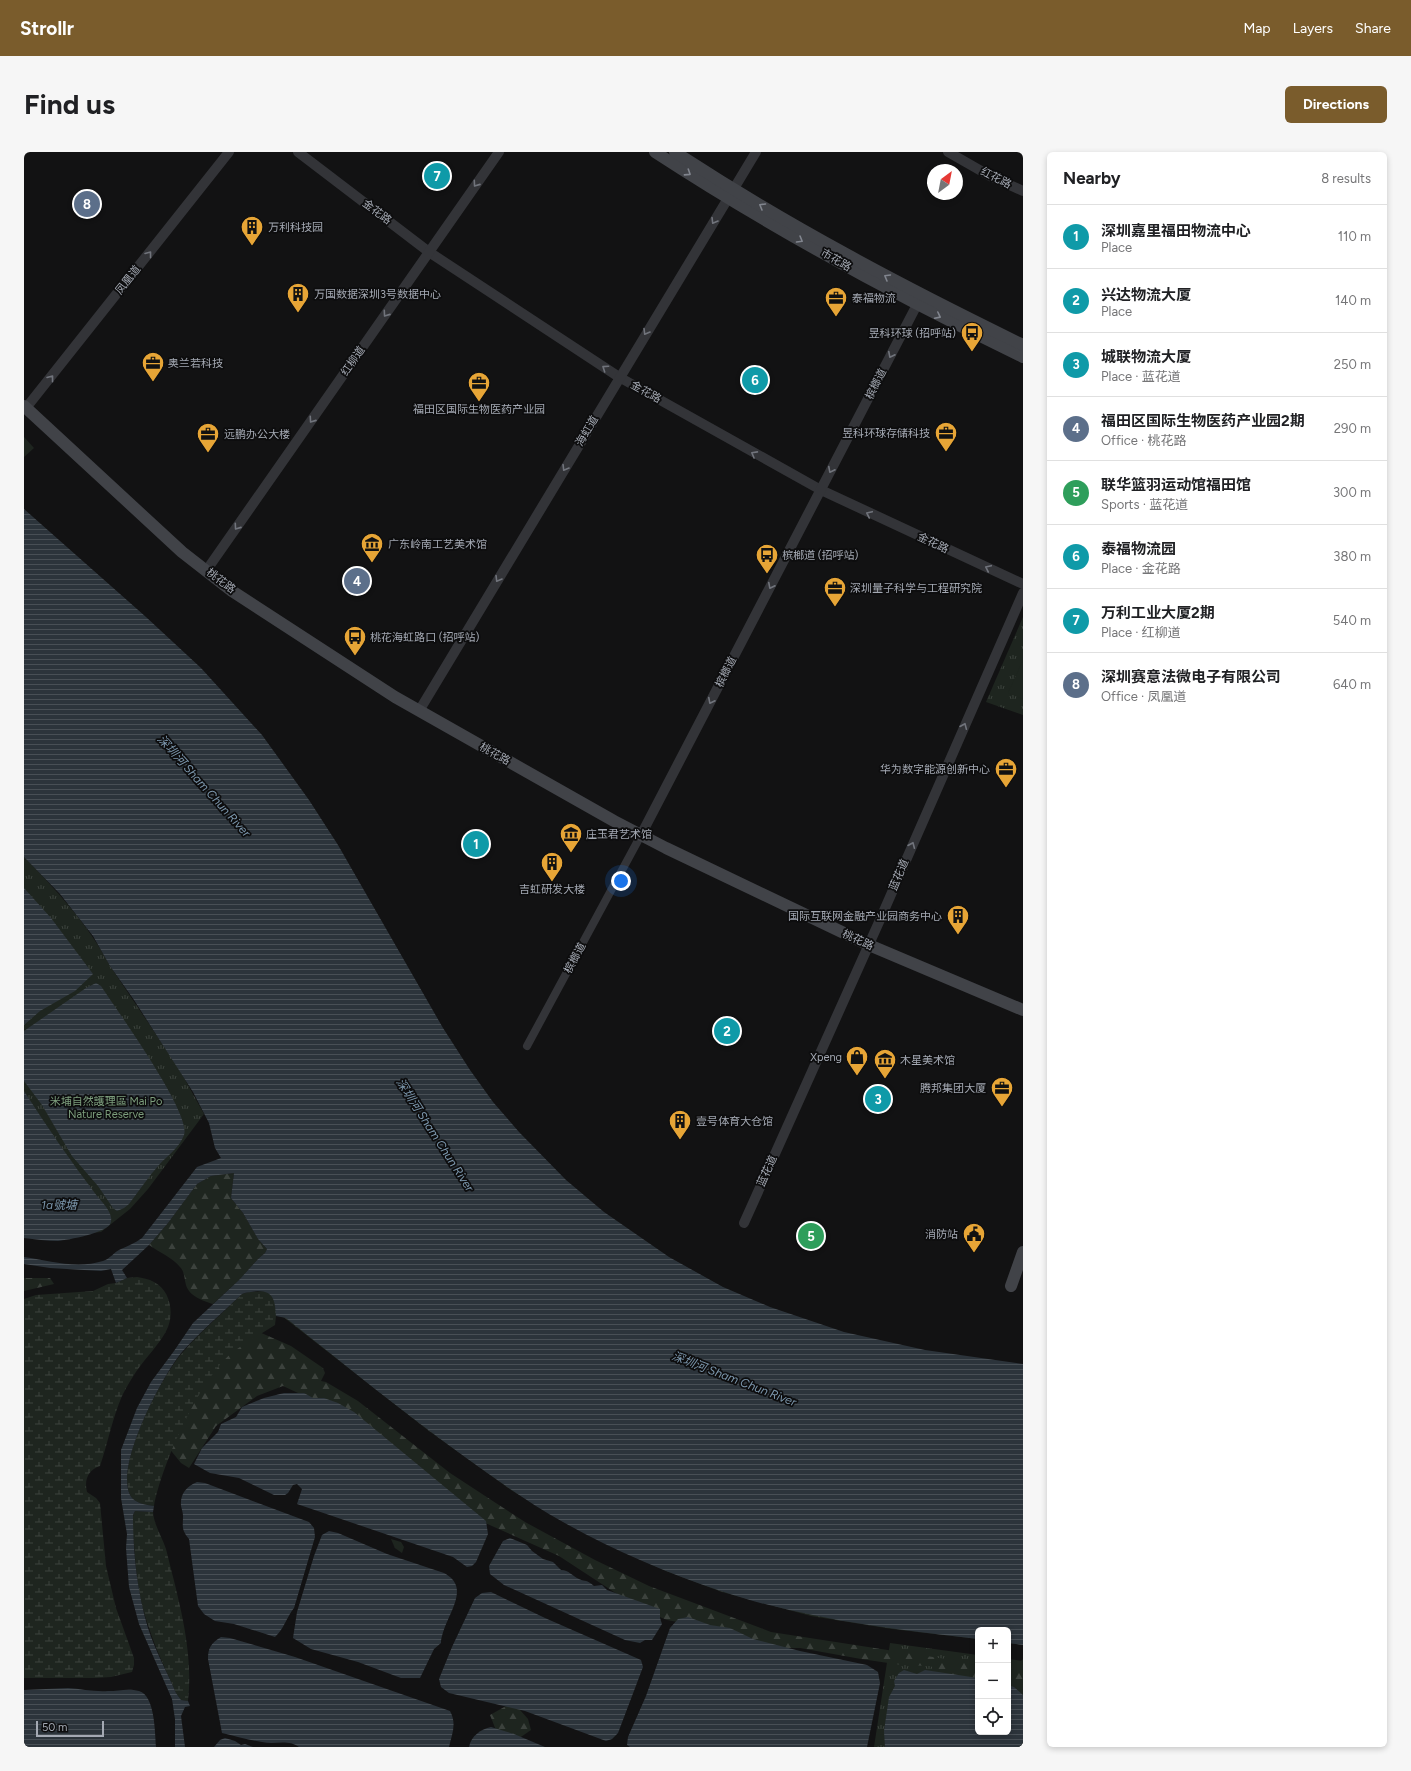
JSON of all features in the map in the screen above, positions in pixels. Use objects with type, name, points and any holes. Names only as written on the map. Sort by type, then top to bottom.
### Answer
[{"type":"main road","name":"市花路","points":[[655,152],[1023,357]]},
{"type":"main road","name":"市花路","points":[[676,152],[731,194]]},
{"type":"main road","name":"市花路","points":[[919,300],[1023,345]]},
{"type":"main road","name":"桃花路","points":[[25,407],[182,552],[206,571],[232,591],[419,711],[641,835],[869,945],[1023,1010]]},
{"type":"main road","points":[[1010,1286],[1023,1252]]},
{"type":"street","name":"凤凰道","points":[[25,407],[229,152]]},
{"type":"street","name":"金花路","points":[[298,152],[429,252],[619,377],[821,490],[1023,584]]},
{"type":"street","name":"红柳道","points":[[206,571],[499,152]]},
{"type":"street","name":"海虹道","points":[[419,711],[756,152]]},
{"type":"street","name":"红花路","points":[[948,152],[990,176],[1023,192]]},
{"type":"street","name":"槟榔道","points":[[527,1046],[641,835],[919,300]]},
{"type":"street","name":"蓝花道","points":[[744,1223],[869,945],[1023,593]]},
{"type":"green space","points":[[24,437],[34,448],[24,457]]},
{"type":"green space","points":[[1023,617],[1023,715],[986,702]]},
{"type":"green space","points":[[1023,660],[1023,699],[1008,693]]},
{"type":"green space","name":"米埔自然護理區 Mai Po Nature Reserve","points":[[24,857],[60,895],[92,936],[110,966],[178,1067],[204,1114],[148,1189],[130,1209],[101,1232],[57,1237],[24,1238]]},
{"type":"green space","points":[[234,1173],[231,1198],[243,1213],[258,1239],[267,1249],[239,1280],[213,1304],[201,1300],[193,1295],[186,1285],[182,1269],[170,1258],[149,1245],[168,1223],[197,1184],[211,1176]]},
{"type":"green space","points":[[137,1277],[152,1281],[164,1290],[169,1302],[171,1315],[170,1321],[163,1337],[138,1369],[124,1392],[115,1413],[100,1466],[92,1470],[86,1483],[87,1492],[96,1498],[100,1503],[106,1566],[116,1608],[134,1658],[134,1665],[132,1672],[111,1677],[24,1678],[24,1299],[36,1295],[93,1291],[108,1284],[116,1283],[127,1278]]},
{"type":"green space","points":[[24,1278],[50,1278],[54,1284],[24,1291]]},
{"type":"green space","points":[[265,1291],[1023,1605],[1023,1645],[1011,1643],[1011,1627],[975,1627],[975,1639],[892,1629],[811,1616],[722,1592],[666,1571],[619,1550],[564,1522],[511,1490],[429,1431],[282,1316],[276,1316],[275,1325],[248,1341],[220,1364],[208,1381],[184,1423],[165,1468],[154,1506],[137,1502],[130,1495],[127,1481],[129,1463],[143,1421],[153,1399],[174,1364],[190,1344],[242,1294]]},
{"type":"green space","points":[[248,1327],[291,1346],[323,1368],[325,1373],[321,1381],[326,1382],[358,1401],[450,1473],[525,1522],[595,1560],[649,1586],[771,1632],[975,1664],[975,1685],[930,1666],[902,1665],[800,1648],[764,1648],[688,1624],[667,1620],[640,1609],[559,1556],[474,1518],[324,1405],[283,1386],[257,1396],[216,1426],[189,1468],[181,1463],[164,1442],[183,1391]]},
{"type":"green space","points":[[135,1511],[153,1512],[156,1526],[166,1549],[180,1605],[187,1643],[189,1663],[188,1701],[181,1700],[176,1693],[155,1644],[140,1597],[132,1527],[133,1515]]},
{"type":"green space","points":[[391,1539],[401,1542],[404,1547],[402,1553],[395,1548]]},
{"type":"green space","points":[[890,1643],[975,1655],[975,1735],[1011,1735],[1011,1659],[1023,1661],[1023,1747],[874,1747]]},
{"type":"green space","points":[[1023,1659],[1023,1699],[1011,1697],[1011,1669],[1013,1669]]},
{"type":"green space","points":[[513,1702],[528,1719],[531,1730],[515,1741],[499,1738],[490,1715]]},
{"type":"water","name":"深圳河 Sham Chun River","points":[[24,509],[201,668],[262,735],[309,800],[338,845],[443,1028],[470,1070],[493,1102],[519,1132],[566,1180],[604,1212],[669,1257],[723,1287],[770,1307],[844,1332],[925,1350],[1023,1364],[1023,1645],[1011,1643],[1011,1627],[975,1627],[975,1639],[848,1622],[752,1601],[660,1569],[582,1532],[550,1515],[513,1491],[397,1406],[286,1318],[276,1316],[274,1302],[271,1295],[258,1291],[248,1292],[242,1294],[204,1329],[182,1352],[173,1364],[163,1380],[143,1421],[129,1463],[127,1481],[130,1495],[137,1502],[154,1506],[153,1512],[135,1511],[133,1515],[136,1572],[144,1614],[154,1644],[176,1693],[181,1700],[188,1701],[190,1706],[185,1707],[181,1716],[185,1747],[175,1747],[175,1719],[172,1699],[139,1624],[129,1587],[126,1548],[127,1534],[121,1498],[121,1450],[137,1408],[151,1382],[193,1323],[239,1280],[267,1249],[258,1239],[243,1213],[231,1198],[234,1173],[211,1176],[197,1184],[168,1223],[149,1245],[122,1270],[127,1278],[116,1283],[111,1269],[101,1271],[50,1268],[24,1264],[24,1257],[73,1264],[93,1263],[105,1260],[119,1250],[142,1238],[197,1167],[221,1158],[215,1148],[209,1123],[193,1092],[134,1000],[110,966],[93,936],[60,894],[24,857]]},
{"type":"water","points":[[24,888],[51,918],[93,974],[75,991],[40,1011],[24,1025]]},
{"type":"water","name":"1a號塘","points":[[96,983],[101,986],[151,1061],[177,1106],[183,1124],[184,1135],[180,1143],[147,1179],[129,1204],[117,1211],[72,1156],[42,1105],[24,1081],[24,1031],[86,988]]},
{"type":"water","name":"1a號塘","points":[[24,1091],[50,1131],[105,1205],[111,1219],[109,1226],[96,1233],[58,1241],[24,1238]]},
{"type":"water","points":[[284,1393],[304,1393],[313,1398],[324,1398],[338,1403],[354,1412],[486,1521],[488,1534],[476,1562],[472,1566],[467,1567],[453,1557],[297,1504],[302,1489],[297,1484],[293,1485],[285,1495],[274,1495],[239,1478],[210,1473],[194,1464],[202,1448],[218,1432],[221,1424],[236,1417],[242,1407],[264,1398]]},
{"type":"water","points":[[197,1482],[205,1483],[309,1522],[314,1528],[315,1537],[294,1608],[275,1637],[234,1624],[215,1621],[204,1614],[198,1606],[189,1539],[183,1528],[181,1506],[184,1491]]},
{"type":"water","points":[[329,1531],[338,1533],[387,1554],[444,1573],[453,1580],[457,1595],[443,1633],[441,1643],[434,1649],[420,1678],[401,1678],[358,1662],[311,1649],[293,1638],[297,1612],[314,1556],[322,1535]]},
{"type":"water","points":[[510,1538],[527,1545],[532,1551],[543,1559],[553,1562],[561,1570],[568,1572],[579,1579],[594,1586],[602,1585],[607,1590],[660,1609],[662,1624],[652,1640],[645,1640],[640,1643],[625,1640],[504,1585],[490,1574],[489,1566],[503,1541]]},
{"type":"water","points":[[491,1592],[545,1618],[641,1660],[643,1667],[618,1733],[612,1739],[606,1741],[525,1711],[449,1693],[441,1687],[439,1679],[475,1598],[482,1593]]},
{"type":"water","points":[[688,1617],[710,1625],[730,1628],[753,1639],[800,1651],[867,1665],[878,1672],[880,1683],[867,1747],[630,1747],[627,1745],[628,1737],[646,1696],[670,1628],[678,1619]]},
{"type":"water","points":[[221,1637],[230,1638],[295,1657],[450,1711],[454,1725],[449,1747],[299,1747],[290,1743],[267,1743],[222,1733],[208,1659],[211,1646]]},
{"type":"water","points":[[904,1670],[917,1674],[925,1670],[975,1678],[975,1735],[1011,1735],[1011,1686],[1014,1687],[1023,1695],[1023,1747],[885,1747],[884,1731],[889,1697],[895,1686],[894,1681],[899,1673]]},
{"type":"water","points":[[68,1688],[98,1691],[131,1690],[139,1691],[144,1694],[148,1699],[153,1715],[156,1747],[24,1747],[24,1690]]},
{"type":"water","points":[[491,1727],[514,1734],[545,1747],[469,1747],[474,1736],[484,1729]]},
{"type":"water","points":[[225,1738],[235,1741],[241,1745],[245,1744],[253,1747],[214,1747],[220,1740]]},
{"type":"place","name":"万利工业大厦2期","points":[[437,176]]},
{"type":"place","name":"深圳赛意法微电子有限公司","points":[[87,204]]},
{"type":"place","name":"万利科技园","points":[[252,246]]},
{"type":"place","name":"万国数据深圳3号数据中心","points":[[298,314]]},
{"type":"place","name":"泰福物流","points":[[836,318]]},
{"type":"place","name":"昱科环球 (招呼站)","points":[[972,352]]},
{"type":"place","name":"泰福物流园","points":[[755,380]]},
{"type":"place","name":"奥兰若科技","points":[[153,382]]},
{"type":"place","name":"福田区国际生物医药产业园","points":[[479,402]]},
{"type":"place","name":"昱科环球存储科技","points":[[946,452]]},
{"type":"place","name":"远鹏办公大楼","points":[[208,454]]},
{"type":"place","name":"广东岭南工艺美术馆","points":[[372,564]]},
{"type":"place","name":"槟榔道 (招呼站)","points":[[767,574]]},
{"type":"place","name":"福田区国际生物医药产业园2期","points":[[357,581]]},
{"type":"place","name":"深圳量子科学与工程研究院","points":[[835,608]]},
{"type":"place","name":"桃花海虹路口 (招呼站)","points":[[355,656]]},
{"type":"place","name":"华为数字能源创新中心","points":[[1006,788]]},
{"type":"place","name":"深圳嘉里福田物流中心","points":[[476,844]]},
{"type":"place","name":"庄玉君艺术馆","points":[[571,854]]},
{"type":"place","name":"吉虹研发大楼","points":[[552,882]]},
{"type":"place","name":"国际互联网金融产业园商务中心","points":[[958,936]]},
{"type":"place","name":"兴达物流大厦","points":[[727,1031]]},
{"type":"place","name":"Xpeng","points":[[857,1076]]},
{"type":"place","name":"木星美术馆","points":[[885,1080]]},
{"type":"place","name":"城联物流大厦","points":[[878,1099]]},
{"type":"place","name":"腾邦集团大厦","points":[[1002,1108]]},
{"type":"place","name":"壹号体育大仓馆","points":[[680,1140]]},
{"type":"place","name":"联华篮羽运动馆福田馆","points":[[811,1236]]},
{"type":"place","name":"消防站","points":[[974,1254]]}]
